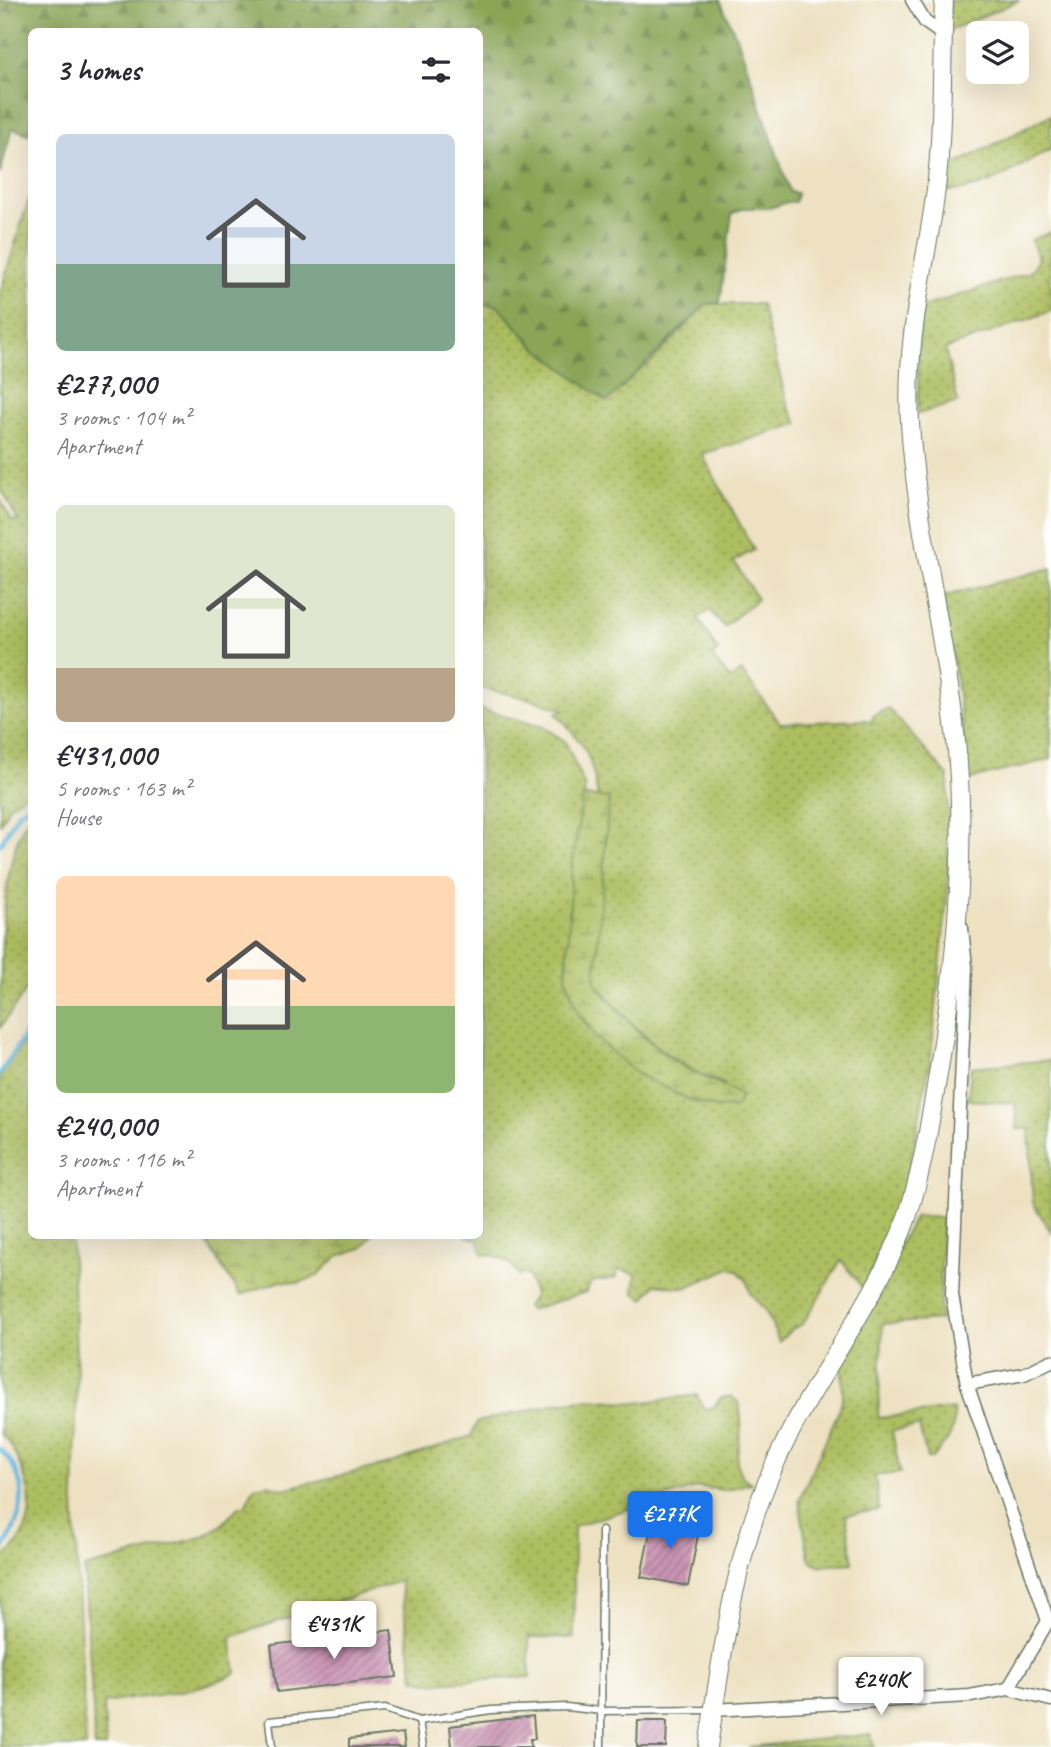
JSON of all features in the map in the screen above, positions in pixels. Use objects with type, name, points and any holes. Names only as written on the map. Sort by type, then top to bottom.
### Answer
[{"type":"street","points":[[912,0],[925,22],[942,34]]},
{"type":"street","points":[[708,1747],[713,1710],[747,1545],[774,1466],[806,1402],[886,1266],[915,1194],[940,1063],[958,893],[958,766],[951,700],[915,489],[910,420],[912,321],[932,216],[938,159],[944,0]]},
{"type":"street","points":[[958,893],[966,967],[952,1295],[967,1384],[1049,1621],[1008,1689]]},
{"type":"street","points":[[967,1384],[1024,1374],[1051,1362]]},
{"type":"street","points":[[713,1710],[970,1696],[1008,1689],[1051,1700]]},
{"type":"lane","points":[[601,1747],[602,1531]]},
{"type":"lane","points":[[272,1747],[269,1721],[385,1709],[419,1721],[491,1710],[566,1707],[602,1711],[713,1710]]},
{"type":"lane","points":[[419,1721],[423,1747]]},
{"type":"green space","points":[[0,0],[720,0],[739,43],[790,192],[797,193],[795,202],[770,208],[745,208],[732,214],[720,303],[706,304],[607,402],[534,346],[498,306],[483,304],[483,28],[28,28],[28,134],[12,128],[0,174]]},
{"type":"green space","points":[[950,0],[1020,0],[966,21],[948,31]]},
{"type":"green space","points":[[1051,115],[1051,149],[987,183],[973,188],[945,191],[946,169]]},
{"type":"green space","points":[[28,202],[28,792],[9,806],[0,825],[0,499],[12,521],[18,520],[0,487],[0,293]]},
{"type":"green space","points":[[1051,232],[1051,311],[945,349],[958,402],[918,414],[918,349],[923,307],[1030,272],[1039,259],[1031,240]]},
{"type":"green space","points":[[483,304],[498,306],[534,346],[647,366],[706,304],[761,304],[788,406],[798,424],[702,454],[754,550],[734,561],[757,599],[724,627],[710,610],[698,618],[718,651],[712,656],[730,679],[741,671],[780,723],[866,720],[872,723],[873,716],[888,708],[948,776],[948,887],[931,1056],[905,1190],[889,1238],[863,1289],[841,1260],[803,1324],[792,1329],[779,1342],[766,1311],[750,1293],[747,1281],[737,1270],[730,1268],[685,1288],[656,1284],[644,1299],[634,1293],[636,1274],[619,1269],[615,1278],[591,1282],[586,1292],[530,1310],[527,1307],[534,1296],[529,1277],[524,1273],[519,1276],[504,1260],[483,1254],[478,1240],[475,1239],[483,1239],[483,710],[543,727],[565,741],[585,787],[572,866],[566,978],[578,1013],[596,1038],[637,1074],[690,1100],[724,1084],[686,1066],[652,1042],[595,982],[608,798],[598,799],[586,752],[556,713],[565,710],[483,689]]},
{"type":"green space","points":[[1051,568],[1051,759],[968,780],[956,677],[942,597]]},
{"type":"green space","points":[[583,796],[609,798],[595,982],[624,1017],[669,1058],[741,1096],[736,1107],[717,1108],[690,1100],[637,1074],[596,1038],[578,1012],[566,978],[572,866]]},
{"type":"green space","points":[[28,822],[28,987],[0,1028],[4,915],[13,855]]},
{"type":"green space","points":[[28,1034],[28,1239],[71,1239],[77,1375],[74,1501],[86,1747],[0,1747],[0,1562],[12,1551],[26,1527],[30,1502],[18,1460],[9,1442],[0,1434],[0,1077]]},
{"type":"green space","points":[[1051,1060],[1051,1232],[1033,1203],[1029,1129],[1017,1129],[1015,1103],[968,1100],[971,1067]]},
{"type":"green space","points":[[915,1216],[942,1218],[940,1320],[883,1324],[878,1418],[953,1409],[954,1423],[946,1441],[933,1458],[927,1458],[919,1426],[892,1431],[900,1473],[875,1476],[879,1510],[846,1515],[853,1563],[820,1566],[809,1559],[799,1500],[843,1396],[842,1372],[835,1364]]},
{"type":"green space","points":[[207,1239],[370,1239],[362,1248],[338,1256],[317,1276],[299,1283],[281,1281],[240,1295]]},
{"type":"green space","points":[[697,1395],[704,1409],[713,1407],[721,1398],[731,1396],[739,1403],[741,1423],[737,1465],[739,1472],[751,1483],[725,1490],[698,1487],[574,1526],[574,1638],[529,1637],[530,1677],[432,1683],[414,1679],[400,1581],[231,1637],[236,1673],[220,1680],[188,1690],[104,1703],[106,1747],[95,1747],[84,1568],[202,1537],[222,1525],[239,1506],[245,1506],[254,1487],[268,1484],[283,1489],[385,1465],[471,1436],[477,1422],[558,1403],[590,1399],[636,1403]]},
{"type":"green space","points":[[871,1734],[874,1747],[748,1747]]},
{"type":"building","points":[[653,1516],[700,1525],[688,1586],[641,1577]]},
{"type":"building","points":[[391,1630],[397,1677],[277,1692],[271,1645]]},
{"type":"building","points":[[533,1716],[535,1739],[530,1739],[531,1747],[452,1747],[450,1726]]},
{"type":"building","points":[[638,1721],[667,1721],[666,1747],[637,1747]]},
{"type":"building","points":[[403,1733],[405,1747],[349,1747],[349,1739]]},
{"type":"waterway","points":[[0,845],[19,811],[28,807]]},
{"type":"waterway","points":[[0,1074],[28,1029]]},
{"type":"waterway","points":[[0,1449],[15,1468],[21,1489],[17,1521],[0,1551]]}]
